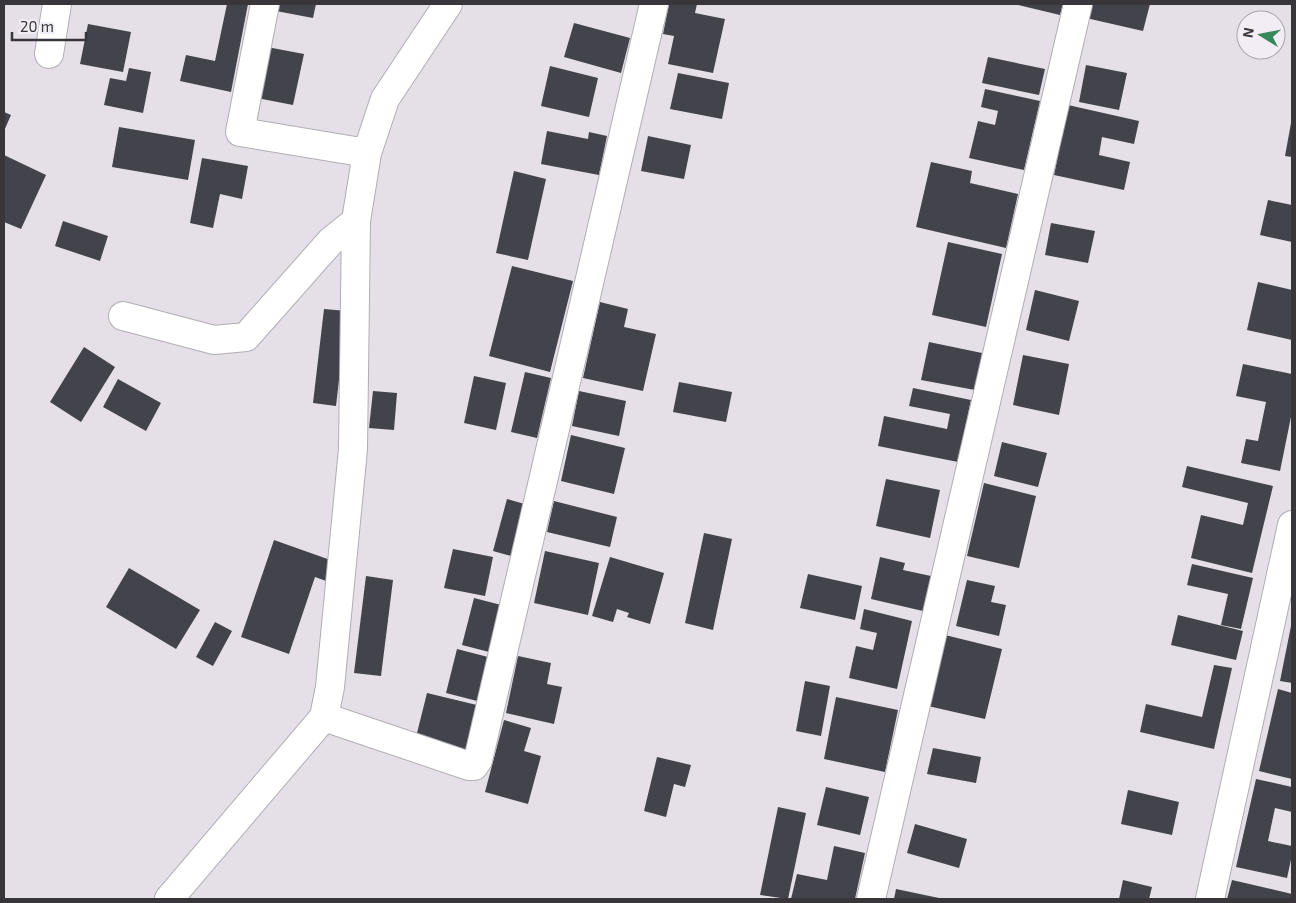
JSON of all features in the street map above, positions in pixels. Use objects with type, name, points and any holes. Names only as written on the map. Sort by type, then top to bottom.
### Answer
[{"type":"street","points":[[48,54],[57,4]]},
{"type":"street","points":[[265,4],[240,132],[367,153]]},
{"type":"street","points":[[169,899],[324,716],[330,687],[353,449],[356,220],[367,153],[385,100],[448,4]]},
{"type":"street","points":[[324,716],[469,766],[474,766],[478,760],[654,4]]},
{"type":"street","points":[[871,899],[1078,4]]},
{"type":"street","points":[[123,316],[214,340],[246,337],[330,242],[356,220]]},
{"type":"street","points":[[1210,899],[1292,525]]},
{"type":"building","points":[[227,4],[248,4],[231,92],[180,81],[186,55],[215,61]]},
{"type":"building","points":[[277,4],[316,4],[313,18],[276,11]]},
{"type":"building","points":[[669,4],[697,4],[695,13],[725,19],[713,73],[668,64],[674,36],[663,34]]},
{"type":"building","points":[[1014,4],[1063,4],[1060,15]]},
{"type":"building","points":[[1089,4],[1150,4],[1143,31],[1086,18]]},
{"type":"building","points":[[574,23],[630,38],[621,73],[564,57]]},
{"type":"building","points":[[88,24],[131,32],[123,72],[80,64]]},
{"type":"building","points":[[267,47],[304,54],[293,105],[257,98]]},
{"type":"building","points":[[988,57],[1045,69],[1039,95],[982,83]]},
{"type":"building","points":[[1086,65],[1127,73],[1119,110],[1079,102]]},
{"type":"building","points":[[550,66],[598,78],[589,117],[541,106]]},
{"type":"building","points":[[129,68],[151,72],[143,113],[104,105],[110,78],[126,81]]},
{"type":"building","points":[[678,73],[729,83],[722,119],[670,109]]},
{"type":"building","points":[[985,89],[1040,101],[1024,170],[969,158],[978,121],[995,125],[998,111],[981,107]]},
{"type":"building","points":[[1068,105],[1139,121],[1134,144],[1102,137],[1099,155],[1130,162],[1124,190],[1054,175]]},
{"type":"building","points":[[4,112],[11,115],[4,131]]},
{"type":"building","points":[[1292,123],[1292,157],[1285,156]]},
{"type":"building","points":[[119,127],[195,140],[188,180],[112,167]]},
{"type":"building","points":[[547,131],[588,139],[589,132],[607,136],[599,175],[541,164]]},
{"type":"building","points":[[648,136],[691,145],[684,179],[641,171]]},
{"type":"building","points":[[4,155],[46,175],[21,229],[4,222]]},
{"type":"building","points":[[202,158],[248,166],[242,199],[220,194],[213,228],[190,223]]},
{"type":"building","points":[[931,162],[972,171],[970,183],[1018,194],[1006,248],[916,227]]},
{"type":"building","points":[[514,171],[546,179],[528,260],[496,253]]},
{"type":"building","points":[[1268,200],[1292,205],[1292,242],[1260,235]]},
{"type":"building","points":[[63,221],[108,236],[100,261],[55,246]]},
{"type":"building","points":[[1051,223],[1095,231],[1088,263],[1045,255]]},
{"type":"building","points":[[948,242],[1002,254],[986,327],[932,315]]},
{"type":"building","points":[[512,266],[573,281],[550,372],[489,356]]},
{"type":"building","points":[[1258,282],[1292,290],[1292,340],[1247,330]]},
{"type":"building","points":[[1035,290],[1079,301],[1069,341],[1026,330]]},
{"type":"building","points":[[600,302],[628,309],[624,327],[656,334],[643,391],[583,378]]},
{"type":"building","points":[[324,309],[347,311],[336,406],[313,403]]},
{"type":"building","points":[[929,342],[982,353],[975,390],[921,380]]},
{"type":"building","points":[[84,347],[115,367],[81,422],[50,402]]},
{"type":"building","points":[[1023,355],[1069,364],[1059,415],[1013,405]]},
{"type":"building","points":[[1243,364],[1292,374],[1292,412],[1280,471],[1241,463],[1246,439],[1258,441],[1266,402],[1236,396]]},
{"type":"building","points":[[525,372],[551,378],[537,438],[511,432]]},
{"type":"building","points":[[474,376],[506,383],[496,430],[464,423]]},
{"type":"building","points":[[118,379],[161,403],[146,431],[103,407]]},
{"type":"building","points":[[679,382],[732,392],[726,422],[673,412]]},
{"type":"building","points":[[913,388],[971,400],[958,462],[878,446],[884,416],[947,429],[950,414],[909,406]]},
{"type":"building","points":[[373,391],[397,393],[394,430],[369,428]]},
{"type":"building","points":[[579,391],[626,401],[619,436],[572,426]]},
{"type":"building","points":[[571,435],[625,448],[614,494],[561,481]]},
{"type":"building","points":[[1002,442],[1047,453],[1038,487],[994,476]]},
{"type":"building","points":[[1187,466],[1273,486],[1252,573],[1191,558],[1201,515],[1243,525],[1248,503],[1182,487]]},
{"type":"building","points":[[886,479],[940,490],[930,538],[876,526]]},
{"type":"building","points":[[984,483],[1036,496],[1019,568],[967,556]]},
{"type":"building","points":[[507,499],[528,505],[515,557],[493,551]]},
{"type":"building","points":[[554,501],[617,517],[610,547],[547,532]]},
{"type":"building","points":[[704,533],[732,539],[713,630],[685,623]]},
{"type":"building","points":[[274,540],[336,562],[329,582],[315,577],[289,654],[241,637]]},
{"type":"building","points":[[453,549],[493,557],[485,596],[444,588]]},
{"type":"building","points":[[545,551],[599,563],[588,615],[534,603]]},
{"type":"building","points":[[610,557],[664,573],[650,624],[627,617],[629,613],[617,609],[613,622],[592,616]]},
{"type":"building","points":[[880,557],[905,563],[903,570],[931,576],[923,611],[871,599]]},
{"type":"building","points":[[1192,564],[1253,578],[1241,629],[1221,625],[1228,594],[1187,585]]},
{"type":"building","points":[[129,568],[200,610],[176,649],[106,607]]},
{"type":"building","points":[[808,574],[862,586],[855,620],[800,608]]},
{"type":"building","points":[[366,576],[393,580],[381,676],[354,673]]},
{"type":"building","points":[[967,580],[995,586],[991,602],[1006,605],[999,636],[956,626]]},
{"type":"building","points":[[474,598],[505,606],[493,653],[462,645]]},
{"type":"building","points":[[864,609],[912,621],[897,689],[849,678],[856,646],[873,650],[877,633],[860,629]]},
{"type":"building","points":[[1178,615],[1243,631],[1236,660],[1171,645]]},
{"type":"building","points":[[215,622],[232,631],[213,666],[196,657]]},
{"type":"building","points":[[1292,626],[1292,683],[1280,681]]},
{"type":"building","points":[[945,635],[1002,649],[985,719],[928,706]]},
{"type":"building","points":[[457,649],[492,658],[481,702],[446,693]]},
{"type":"building","points":[[518,656],[551,663],[547,684],[562,687],[554,724],[506,713]]},
{"type":"building","points":[[1214,665],[1232,668],[1214,749],[1140,732],[1146,704],[1202,717]]},
{"type":"building","points":[[805,681],[830,686],[821,736],[796,731]]},
{"type":"building","points":[[1278,689],[1292,693],[1292,779],[1259,771]]},
{"type":"building","points":[[427,693],[481,706],[469,755],[415,741]]},
{"type":"building","points":[[836,697],[898,710],[885,772],[824,759]]},
{"type":"building","points":[[504,720],[531,728],[524,751],[541,756],[528,804],[485,792]]},
{"type":"building","points":[[933,748],[981,757],[976,783],[927,774]]},
{"type":"building","points":[[657,757],[691,765],[685,787],[674,784],[666,817],[644,811]]},
{"type":"building","points":[[1256,779],[1292,787],[1292,812],[1275,808],[1268,841],[1292,846],[1287,878],[1236,867]]},
{"type":"building","points":[[826,787],[869,797],[860,835],[817,825]]},
{"type":"building","points":[[1128,790],[1179,802],[1172,835],[1121,824]]},
{"type":"building","points":[[778,807],[806,813],[788,899],[760,895]]},
{"type":"building","points":[[915,824],[967,839],[959,868],[907,853]]},
{"type":"building","points":[[834,846],[865,853],[855,899],[791,899],[797,874],[827,880]]},
{"type":"building","points":[[1123,880],[1152,887],[1149,899],[1119,899]]},
{"type":"building","points":[[1232,880],[1292,894],[1292,899],[1227,899]]},
{"type":"building","points":[[896,889],[939,898],[894,899]]}]
